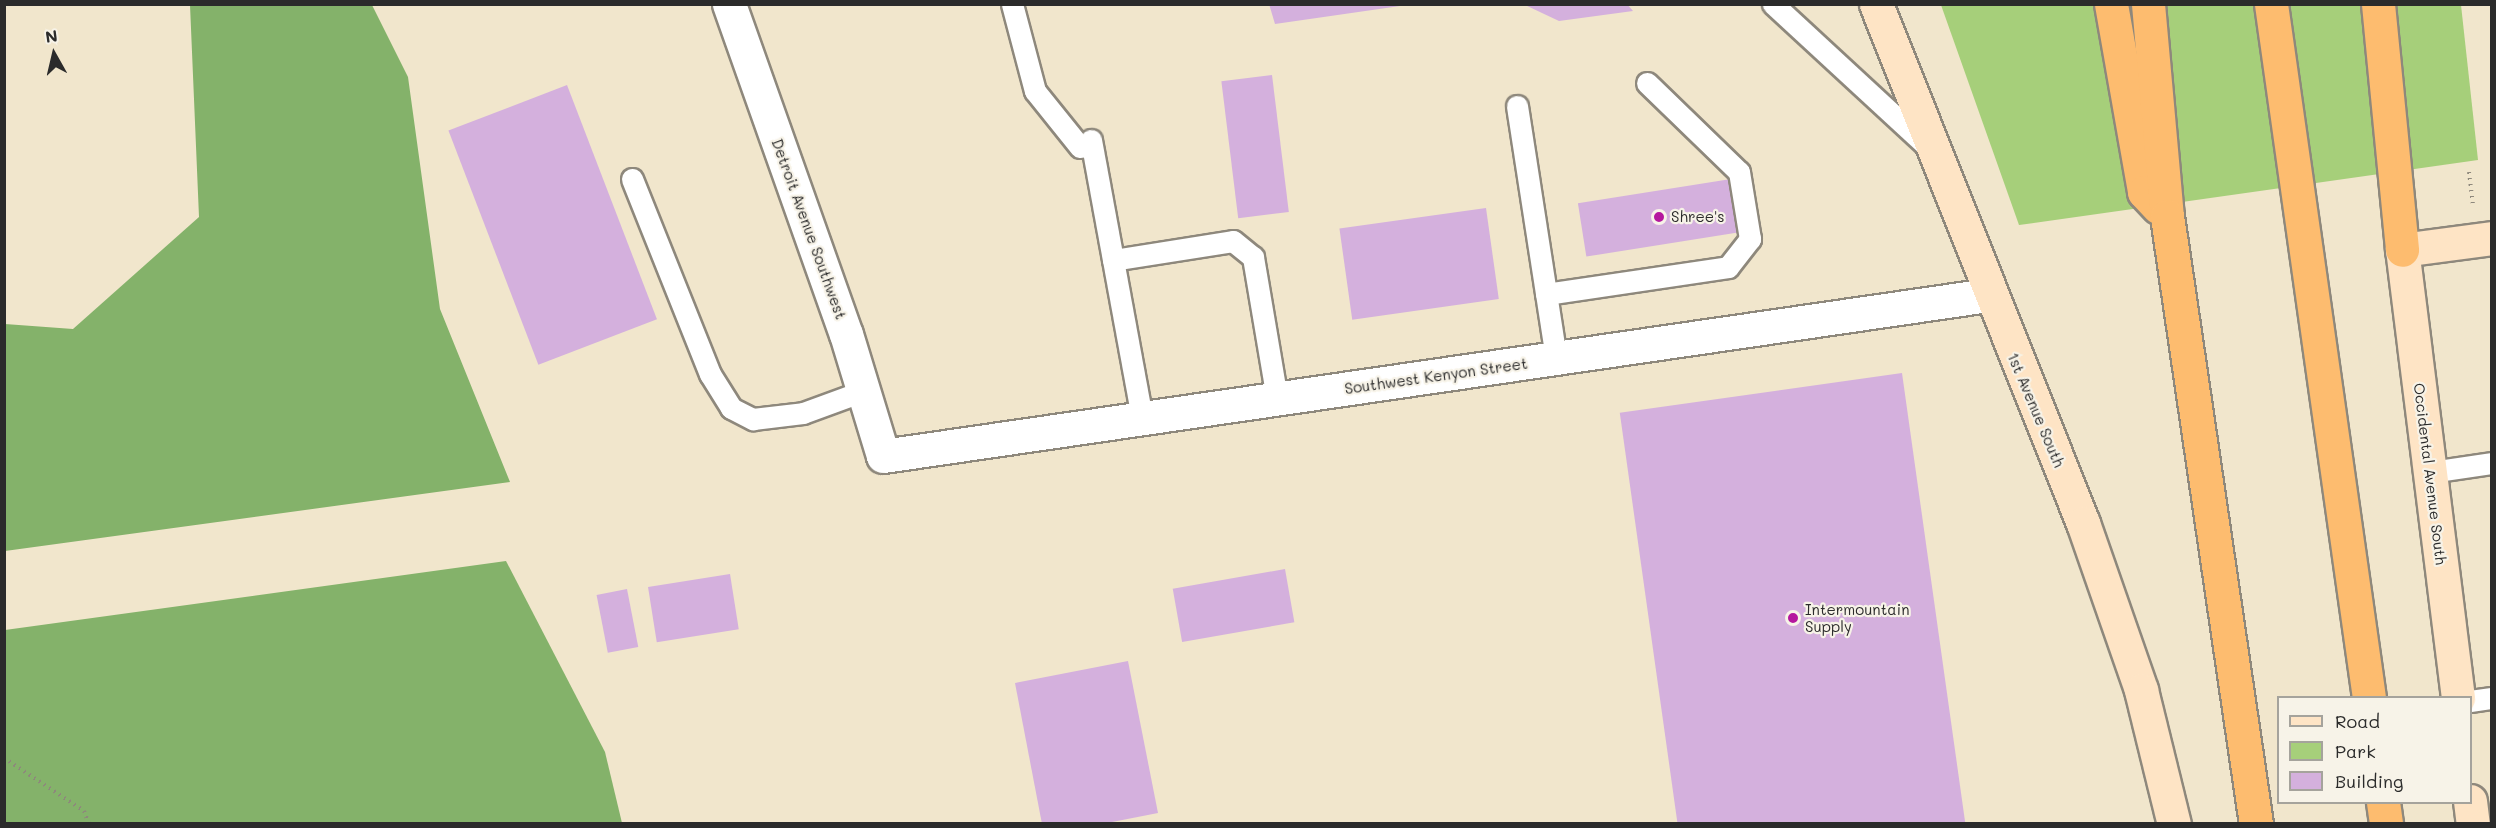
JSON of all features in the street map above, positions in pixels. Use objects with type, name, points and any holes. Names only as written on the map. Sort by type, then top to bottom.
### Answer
[{"type":"highway","points":[[2111,4],[2144,192],[2167,216]]},
{"type":"highway","points":[[2148,4],[2167,216],[2256,824]]},
{"type":"highway","points":[[2271,4],[2292,137],[2368,696]]},
{"type":"highway","points":[[2291,4],[2292,137]]},
{"type":"highway","points":[[2378,4],[2402,250]]},
{"type":"highway","points":[[2383,804],[2386,824]]},
{"type":"street","name":"Detroit Avenue Southwest","points":[[729,4],[863,391],[883,456]]},
{"type":"street","name":"1st Avenue South","points":[[1876,4],[1936,154],[1988,295],[2083,523],[2141,690],[2174,824]]},
{"type":"street","points":[[2402,250],[2492,238]]},
{"type":"street","name":"Occidental Avenue South","points":[[2402,250],[2458,696]]},
{"type":"street","name":"Southwest Kenyon Street","points":[[883,456],[1988,295]]},
{"type":"street","points":[[2470,804],[2473,824]]},
{"type":"lane","points":[[1012,4],[1035,92],[1086,143],[1113,260],[1142,418]]},
{"type":"lane","points":[[1773,4],[1936,154]]},
{"type":"lane","points":[[1546,294],[1728,267],[1750,239],[1739,172],[1647,83]]},
{"type":"lane","points":[[1517,106],[1556,358]]},
{"type":"lane","points":[[632,179],[710,374],[731,408],[753,419],[793,414],[863,391]]},
{"type":"lane","points":[[1113,260],[1233,241],[1253,257],[1277,399]]},
{"type":"lane","points":[[2430,472],[2492,463]]},
{"type":"lane","points":[[2472,701],[2492,698]]},
{"type":"path","points":[[4,758],[84,811],[89,824]]},
{"type":"green space","points":[[190,5],[372,5],[408,77],[440,309],[510,482],[5,551],[5,324],[73,329],[199,217]]},
{"type":"green space","points":[[1941,5],[2461,5],[2478,160],[2019,225]]},
{"type":"green space","points":[[506,561],[605,752],[622,823],[5,823],[5,630]]},
{"type":"building","points":[[1269,4],[1400,4],[1400,6],[1275,24]]},
{"type":"building","points":[[1523,4],[1627,4],[1633,11],[1559,21]]},
{"type":"building","points":[[1272,75],[1289,212],[1238,218],[1221,81]]},
{"type":"building","points":[[567,85],[657,319],[538,365],[448,131]]},
{"type":"building","name":"Shree's","points":[[1731,179],[1739,232],[1586,257],[1578,203]]},
{"type":"building","points":[[1486,208],[1499,299],[1352,320],[1339,229]]},
{"type":"building","name":"Intermountain Supply","points":[[1902,373],[1965,824],[1678,824],[1620,413]]},
{"type":"building","points":[[1285,569],[1294,622],[1182,642],[1173,589]]},
{"type":"building","points":[[730,574],[739,629],[657,642],[648,587]]},
{"type":"building","points":[[627,589],[638,647],[608,653],[597,595]]},
{"type":"building","points":[[1128,661],[1158,813],[1102,824],[1042,824],[1015,683]]},
{"type":"place","name":"Shree's","points":[[1659,217]]},
{"type":"place","name":"Intermountain Supply","points":[[1793,618]]}]
